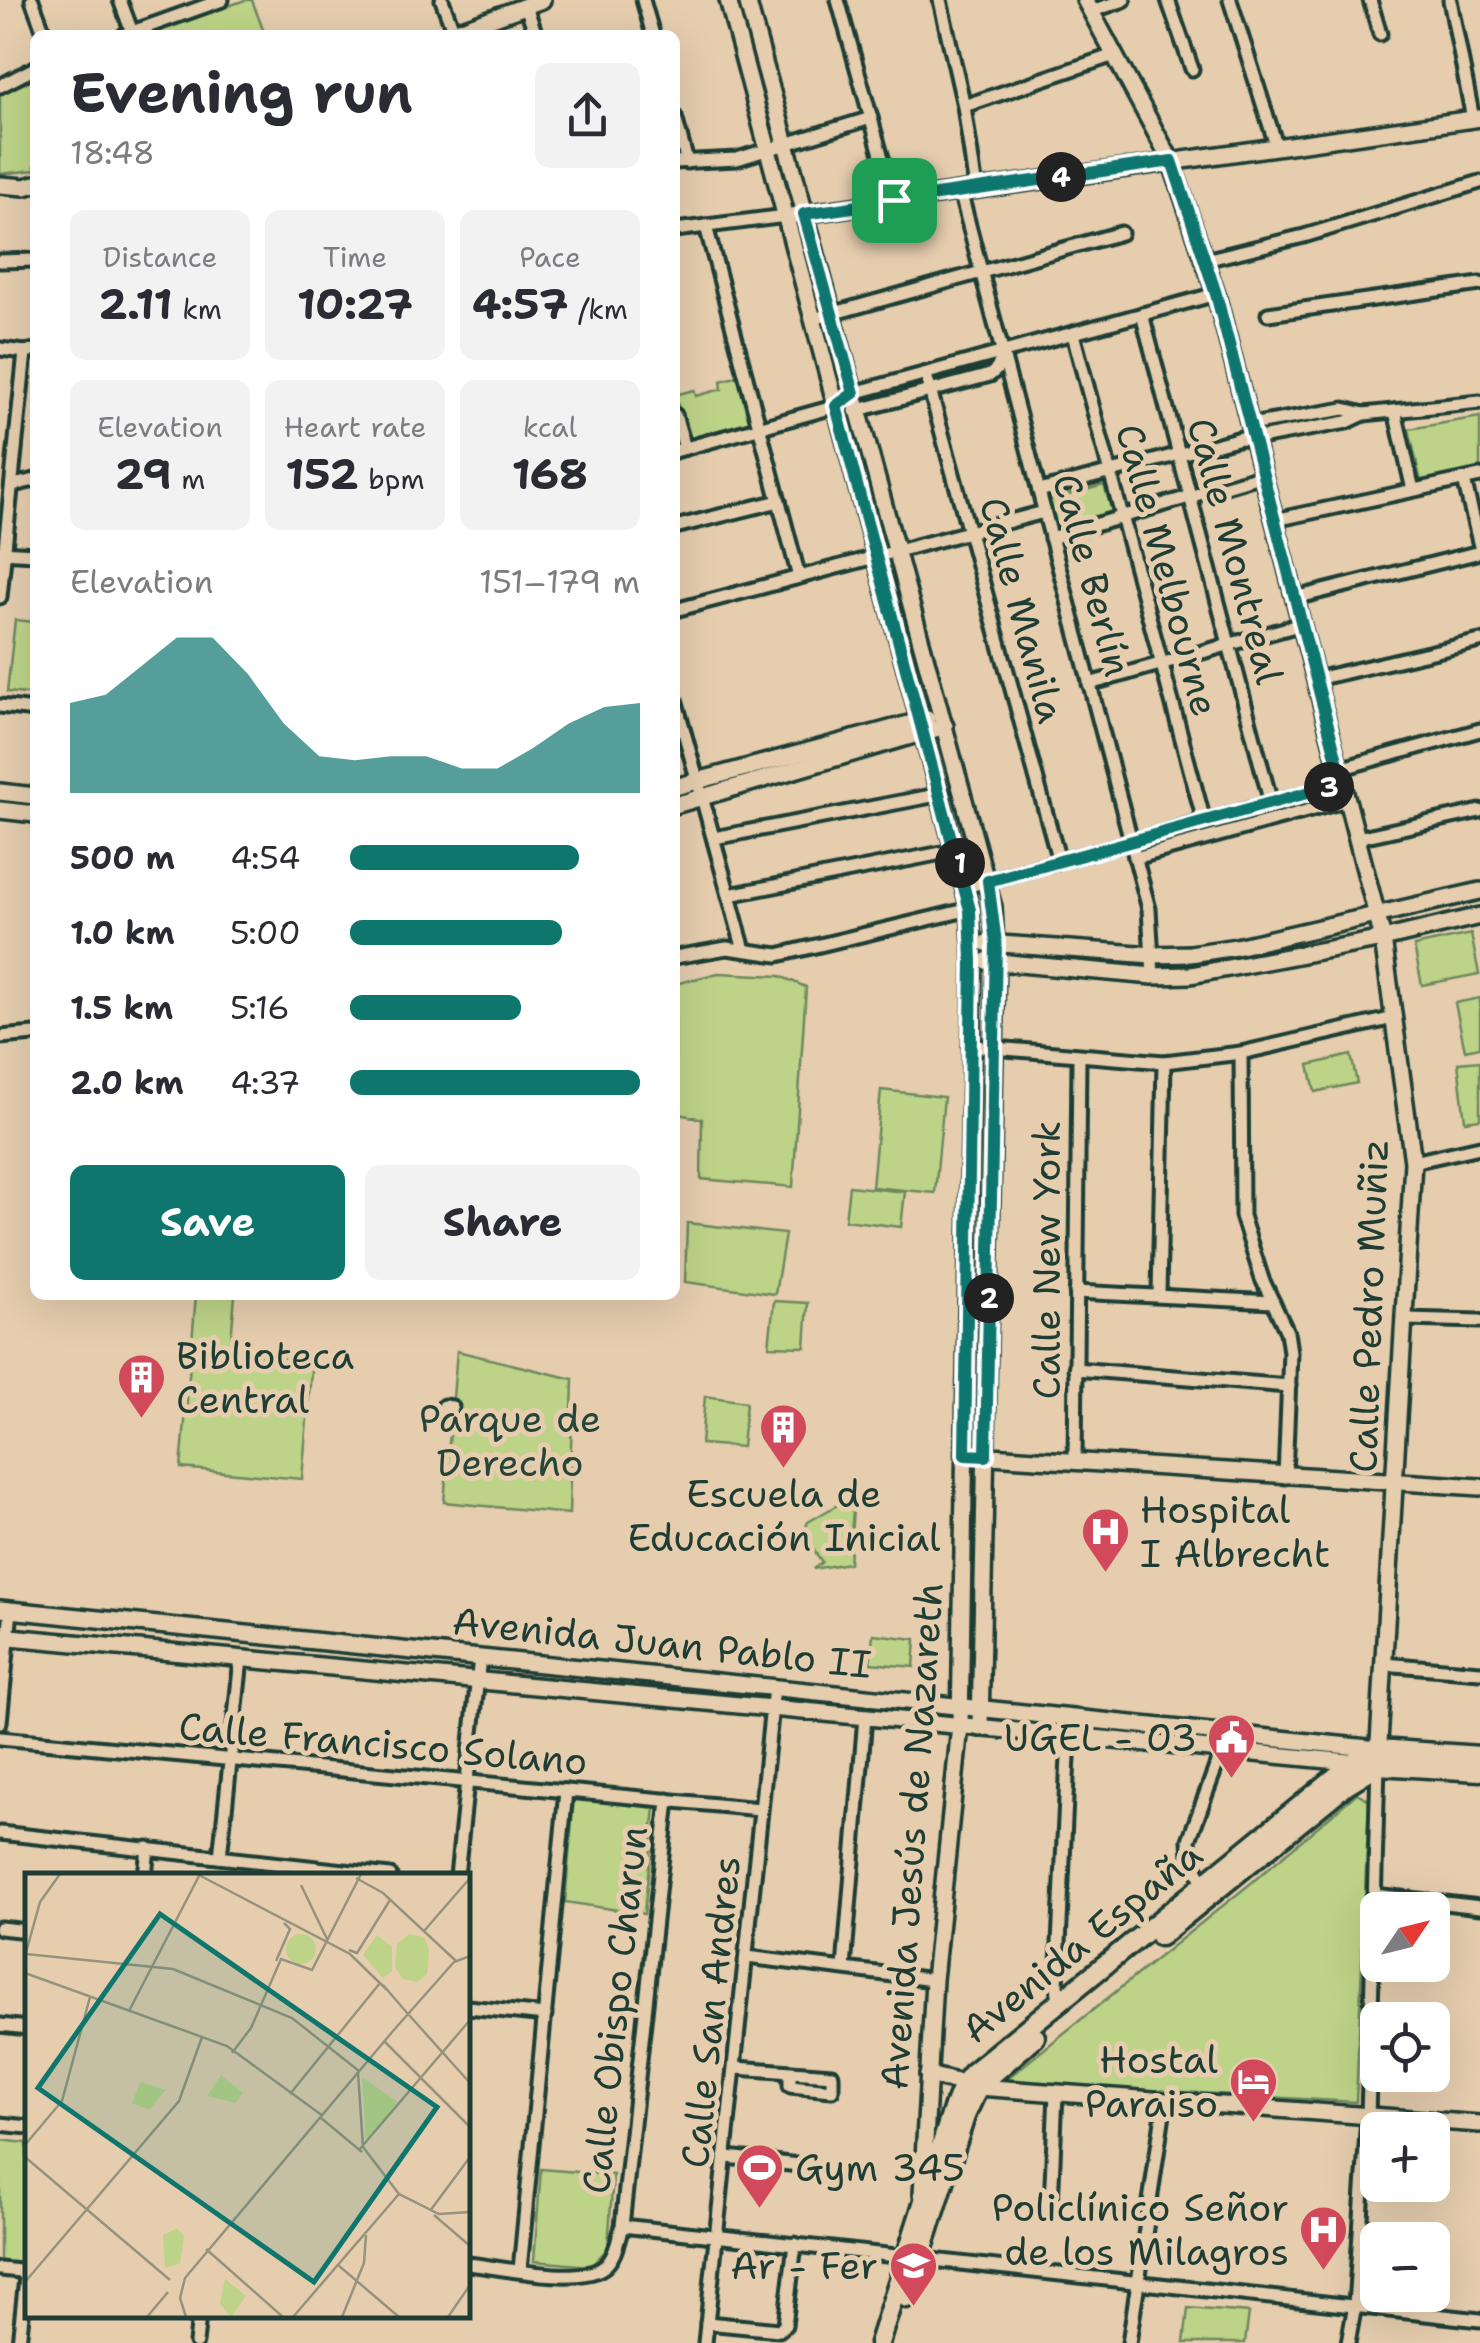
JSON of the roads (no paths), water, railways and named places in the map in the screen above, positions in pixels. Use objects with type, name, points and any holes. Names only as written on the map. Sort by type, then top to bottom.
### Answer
[{"type":"main road","points":[[462,30],[542,0]]},
{"type":"main road","name":"Avenida Jesús de Nazareth","points":[[728,0],[970,910],[960,1726],[934,1980],[922,2208]]},
{"type":"main road","name":"Avenida Jesús de Nazareth","points":[[747,0],[988,881],[996,961],[980,1728]]},
{"type":"main road","name":"Calle Pedro Muñiz","points":[[1089,6],[1172,161],[1216,294],[1383,939],[1413,1162],[1378,1757]]},
{"type":"main road","points":[[786,216],[1476,118]]},
{"type":"main road","points":[[0,185],[30,186]]},
{"type":"main road","points":[[908,674],[929,668]]},
{"type":"main road","points":[[680,801],[700,788],[944,720]]},
{"type":"main road","points":[[680,787],[700,788]]},
{"type":"main road","points":[[0,792],[30,795]]},
{"type":"main road","points":[[0,810],[30,813]]},
{"type":"main road","points":[[972,942],[1153,955],[1190,954],[1480,891]]},
{"type":"main road","points":[[972,961],[1153,976],[1236,969],[1480,916]]},
{"type":"main road","points":[[965,1455],[1480,1487]]},
{"type":"main road","name":"Avenida Juan Pablo II","points":[[6,1610],[1176,1728],[1378,1757]]},
{"type":"main road","points":[[241,1659],[242,1634]]},
{"type":"main road","name":"Avenida Juan Pablo II","points":[[4,1637],[1354,1762]]},
{"type":"main road","points":[[1174,1746],[1176,1728]]},
{"type":"main road","points":[[1378,1757],[1480,1756]]},
{"type":"main road","points":[[1378,1757],[1480,1771]]},
{"type":"main road","name":"Avenida España","points":[[892,2343],[922,2208],[970,2086],[1207,1890],[1354,1762],[1378,1757]]},
{"type":"main road","name":"Avenida España","points":[[880,2343],[965,2116],[972,2072],[1378,1757]]},
{"type":"main road","points":[[928,2075],[970,2086],[1360,2116]]},
{"type":"main road","points":[[1450,2122],[1480,2124]]},
{"type":"street","points":[[32,0],[42,30]]},
{"type":"street","points":[[120,0],[129,30]]},
{"type":"street","points":[[141,30],[222,0]]},
{"type":"street","points":[[442,0],[450,30]]},
{"type":"street","points":[[643,0],[652,30]]},
{"type":"street","points":[[838,0],[894,200]]},
{"type":"street","name":"Calle Berlín","points":[[940,0],[964,106],[968,190],[980,272],[1149,909],[1153,976]]},
{"type":"street","points":[[1089,6],[1124,0]]},
{"type":"street","points":[[1168,0],[1192,69]]},
{"type":"street","points":[[1230,0],[1276,145]]},
{"type":"street","points":[[1370,0],[1380,34]]},
{"type":"street","points":[[1450,0],[1476,118]]},
{"type":"street","points":[[526,6],[534,30]]},
{"type":"street","points":[[964,106],[1114,54]]},
{"type":"street","points":[[0,86],[30,71]]},
{"type":"street","points":[[681,162],[736,158],[870,118]]},
{"type":"street","points":[[1205,260],[1304,236],[1480,182]]},
{"type":"street","points":[[680,229],[786,216]]},
{"type":"street","points":[[706,226],[799,577]]},
{"type":"street","points":[[813,319],[1121,234]]},
{"type":"street","points":[[0,260],[30,260]]},
{"type":"street","points":[[1268,314],[1480,284]]},
{"type":"street","points":[[680,450],[836,406],[854,393],[1216,294]]},
{"type":"street","name":"Calle Montreal","points":[[1142,314],[1272,804]]},
{"type":"street","name":"Calle Melbourne","points":[[1073,334],[1204,822]]},
{"type":"street","points":[[0,349],[30,351],[0,597]]},
{"type":"street","points":[[836,406],[859,412],[990,375],[1003,354]]},
{"type":"street","name":"Calle Manila","points":[[926,374],[1059,861]]},
{"type":"street","points":[[1038,491],[1252,432],[1347,422],[1364,414],[1480,402]]},
{"type":"street","points":[[1395,411],[1413,490]]},
{"type":"street","points":[[1050,538],[1263,475]]},
{"type":"street","points":[[1275,520],[1480,476]]},
{"type":"street","points":[[1295,598],[1480,549],[1464,480]]},
{"type":"street","points":[[13,485],[30,481]]},
{"type":"street","points":[[680,526],[779,501]]},
{"type":"street","points":[[680,609],[1044,512]]},
{"type":"street","points":[[3,552],[30,554]]},
{"type":"street","points":[[1089,684],[1302,624]]},
{"type":"street","points":[[1316,678],[1480,641]]},
{"type":"street","points":[[0,706],[30,709]]},
{"type":"street","points":[[680,718],[744,950]]},
{"type":"street","points":[[1135,858],[1480,730]]},
{"type":"street","points":[[966,886],[1343,784]]},
{"type":"street","points":[[714,838],[942,794]]},
{"type":"street","points":[[1357,838],[1480,811]]},
{"type":"street","points":[[729,895],[956,850]]},
{"type":"street","points":[[680,956],[712,948],[778,955],[970,910]]},
{"type":"street","points":[[970,1046],[1078,1058],[1164,1062],[1241,1053],[1394,1018]]},
{"type":"street","points":[[0,1037],[30,1034]]},
{"type":"street","points":[[1241,1053],[1242,1216],[1247,1240],[1287,1332],[1285,1477]]},
{"type":"street","name":"Calle New York","points":[[1076,1462],[1078,1058]]},
{"type":"street","points":[[1159,1294],[1164,1062]]},
{"type":"street","points":[[1413,1162],[1480,1147]]},
{"type":"street","points":[[1076,1292],[1273,1302]]},
{"type":"street","points":[[1406,1319],[1480,1321]]},
{"type":"street","points":[[1075,1369],[1289,1386]]},
{"type":"street","points":[[0,1722],[6,1610]]},
{"type":"street","points":[[457,1873],[480,1658]]},
{"type":"street","points":[[220,1857],[241,1659]]},
{"type":"street","points":[[1383,1664],[1480,1672]]},
{"type":"street","name":"Calle San Andres","points":[[705,2343],[774,1688]]},
{"type":"street","points":[[844,1968],[865,1717]]},
{"type":"street","points":[[1207,1890],[1190,1856],[1189,1840],[1228,1734]]},
{"type":"street","points":[[1059,2003],[1069,1736]]},
{"type":"street","name":"Calle Francisco Solano","points":[[0,1738],[760,1809]]},
{"type":"street","points":[[1374,1892],[1378,1757]]},
{"type":"street","points":[[520,2270],[566,1791]]},
{"type":"street","name":"Calle Obispo Charun","points":[[622,2226],[668,1800]]},
{"type":"street","points":[[0,1833],[348,1873]]},
{"type":"street","points":[[145,1873],[148,1848]]},
{"type":"street","points":[[1450,1904],[1480,1907]]},
{"type":"street","points":[[0,1928],[25,1931]]},
{"type":"street","points":[[747,1957],[934,1980]]},
{"type":"street","points":[[1368,2112],[1372,1982]]},
{"type":"street","points":[[470,2007],[544,2015]]},
{"type":"street","points":[[0,2025],[25,2028]]},
{"type":"street","points":[[736,2068],[790,2072]]},
{"type":"street","points":[[1051,2205],[1056,2093]]},
{"type":"street","points":[[1129,2343],[1165,2100]]},
{"type":"street","points":[[0,2124],[25,2126]]},
{"type":"street","points":[[727,2157],[799,2166]]},
{"type":"street","points":[[1348,2343],[1355,2305],[1362,2202]]},
{"type":"street","points":[[470,2264],[584,2275],[605,2267],[622,2226],[1480,2320]]},
{"type":"street","points":[[707,2323],[779,2330],[785,2325],[794,2244]]},
{"type":"street","points":[[0,2269],[20,2271],[25,2277]]},
{"type":"street","points":[[19,2343],[25,2287]]},
{"type":"street","points":[[196,2343],[198,2318]]},
{"type":"place","name":"Biblioteca Central","points":[[141,1420]]},
{"type":"place","name":"Escuela de Educación Inicial","points":[[784,1470]]},
{"type":"place","name":"Hospital I Albrecht","points":[[1105,1574]]},
{"type":"place","name":"UGEL - 03","points":[[1232,1780]]},
{"type":"place","name":"Hostal Paraiso","points":[[1253,2124]]},
{"type":"place","name":"Gym 345","points":[[760,2210]]},
{"type":"place","name":"Policlínico Señor de los Milagros","points":[[1324,2272]]},
{"type":"place","name":"Ar - Fer","points":[[913,2308]]},
{"type":"park label","name":"Parque de Derecho","points":[[510,1441]]}]
